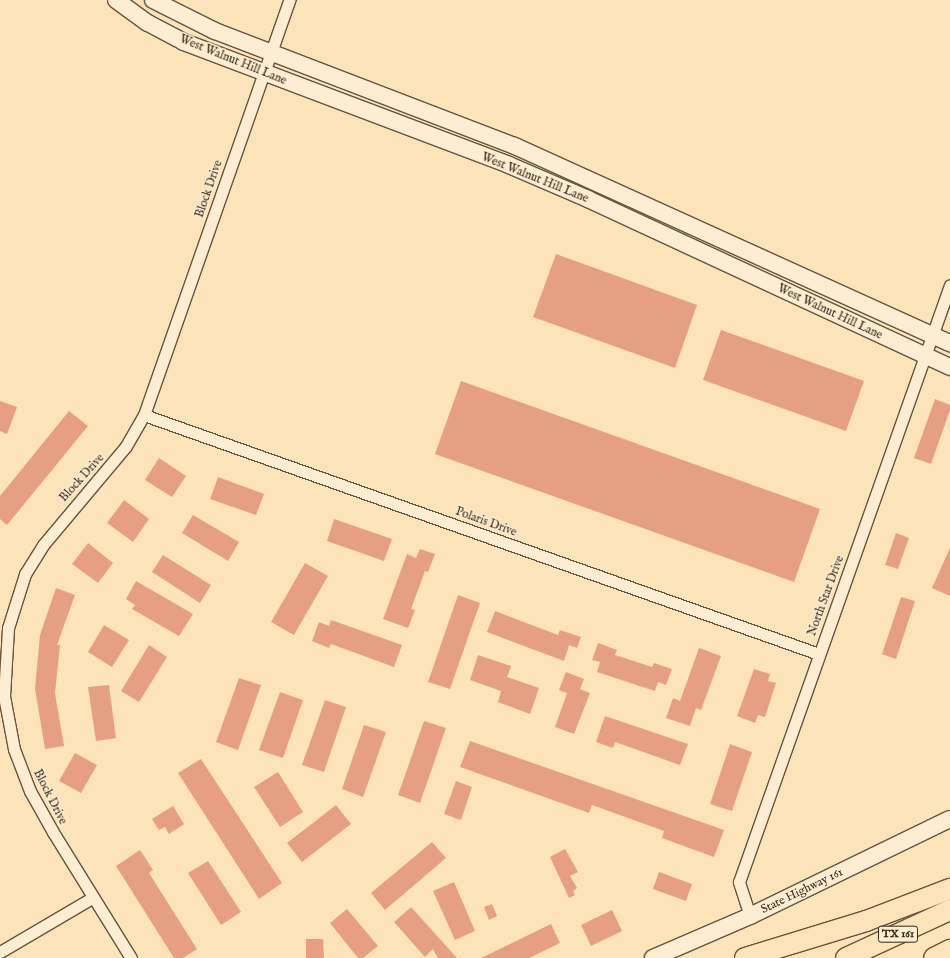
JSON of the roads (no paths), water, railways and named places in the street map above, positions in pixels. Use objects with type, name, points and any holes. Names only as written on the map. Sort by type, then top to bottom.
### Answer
[{"type":"highway","points":[[745,958],[866,922],[950,889]]},
{"type":"highway","name":"TX 161","points":[[846,958],[950,910]]},
{"type":"highway","points":[[934,958],[950,950]]},
{"type":"main road","name":"West Walnut Hill Lane","points":[[116,0],[148,23],[184,42],[509,165],[950,367]]},
{"type":"main road","name":"West Walnut Hill Lane","points":[[153,0],[215,31],[508,143],[950,343]]},
{"type":"main road","points":[[579,196],[587,178]]},
{"type":"main road","points":[[734,267],[743,249]]},
{"type":"main road","name":"State Highway 161","points":[[652,958],[750,916],[950,819]]},
{"type":"street","name":"Block Drive","points":[[131,958],[92,898],[30,791],[14,749],[4,696],[5,650],[14,602],[25,574],[56,526],[126,446],[144,415],[289,0]]},
{"type":"street","name":"North Star Drive","points":[[750,916],[739,882],[819,654],[927,356],[950,285]]},
{"type":"street","name":"Polaris Drive","points":[[144,415],[819,654]]},
{"type":"street","points":[[0,952],[92,898]]}]
